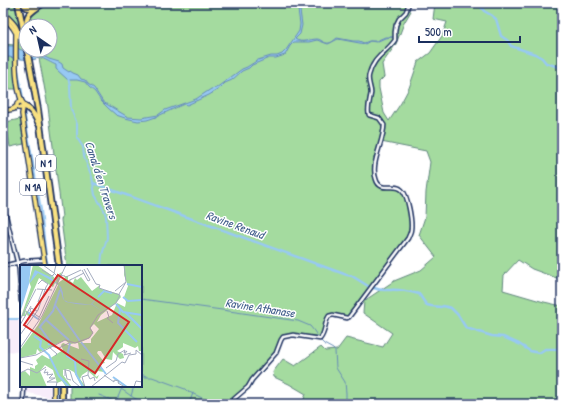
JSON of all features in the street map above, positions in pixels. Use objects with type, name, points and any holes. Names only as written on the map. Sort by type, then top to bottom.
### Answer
[{"type":"highway","points":[[21,3],[26,7],[33,8],[42,3]]},
{"type":"highway","points":[[21,3],[24,18]]},
{"type":"highway","points":[[21,3],[23,18]]},
{"type":"highway","points":[[27,18],[42,3]]},
{"type":"highway","name":"N 1","points":[[30,58],[60,265]]},
{"type":"highway","name":"N 1","points":[[31,63],[36,80],[42,117],[60,265]]},
{"type":"highway","points":[[20,106],[29,109],[36,117],[42,135]]},
{"type":"highway","points":[[63,387],[63,404]]},
{"type":"main road","name":"N 1A","points":[[3,12],[17,28],[18,33],[16,45]]},
{"type":"main road","name":"N 1A","points":[[3,16],[16,33],[16,62],[20,106],[45,265]]},
{"type":"main road","points":[[3,111],[20,106]]},
{"type":"main road","points":[[54,387],[54,404]]},
{"type":"street","points":[[230,404],[248,387],[259,371],[276,353],[283,337],[292,335],[319,339],[322,336],[329,316],[349,317],[408,238],[411,228],[411,216],[405,193],[397,187],[385,188],[380,186],[375,179],[374,174],[376,155],[380,148],[384,125],[379,118],[369,115],[368,111],[371,91],[368,75],[377,58],[395,40],[396,25],[399,19],[406,12],[409,3]]},
{"type":"street","points":[[3,204],[20,270]]},
{"type":"street","points":[[3,266],[26,261],[44,260]]},
{"type":"street","points":[[23,404],[24,387]]},
{"type":"shaded area","points":[[6,320],[20,320],[20,352],[3,351],[3,328],[7,324]]},
{"type":"shaded area","points":[[24,387],[52,387],[52,398],[24,392]]},
{"type":"green space","points":[[8,3],[16,4],[19,18],[18,29],[8,16]]},
{"type":"green space","points":[[48,3],[72,3],[77,6],[79,3],[409,3],[408,10],[411,11],[404,23],[396,44],[382,64],[384,77],[379,82],[379,88],[384,113],[389,121],[409,88],[418,62],[430,53],[442,36],[447,22],[433,19],[435,3],[562,3],[562,280],[532,269],[518,260],[504,275],[503,290],[562,306],[562,404],[302,404],[306,394],[274,377],[273,372],[283,359],[295,366],[321,347],[325,351],[337,350],[346,338],[383,347],[392,333],[363,313],[364,301],[394,281],[421,270],[436,257],[419,235],[425,217],[426,192],[430,162],[426,151],[381,142],[374,174],[380,186],[397,187],[403,190],[410,212],[411,228],[408,238],[349,317],[329,316],[320,339],[293,335],[283,337],[278,350],[248,387],[230,404],[70,404],[70,387],[142,387],[142,265],[67,265],[48,107],[39,58],[58,58],[58,18],[30,18]]},
{"type":"green space","points":[[18,38],[18,58],[21,58],[17,59],[17,89],[3,89],[3,44],[14,45],[17,48]]},
{"type":"green space","points":[[21,58],[39,58],[30,60]]},
{"type":"green space","points":[[20,119],[24,144],[10,147],[6,122]]},
{"type":"water","points":[[297,3],[299,3],[302,25],[300,34],[295,39],[303,41],[317,39],[326,43],[331,43],[328,44],[317,40],[309,42],[294,42],[285,55],[276,58],[269,58],[252,65],[209,95],[147,120],[138,121],[116,115],[101,101],[95,92],[85,82],[68,80],[56,69],[56,65],[40,58],[47,58],[59,62],[62,64],[63,68],[78,75],[81,79],[85,80],[94,88],[103,102],[128,117],[141,118],[158,115],[165,110],[196,99],[211,89],[216,88],[242,69],[258,60],[282,54],[299,31],[300,24]]},
{"type":"water","points":[[385,37],[393,37],[385,38],[376,42],[370,41],[376,41]]},
{"type":"water","points":[[337,38],[364,43],[370,41],[365,44],[338,39],[332,42]]},
{"type":"water","points":[[3,46],[14,46],[18,48],[18,58],[37,58],[30,60],[3,57]]},
{"type":"waterway","points":[[481,3],[481,7],[484,11],[496,19],[501,36],[507,40],[511,46],[535,54],[542,58],[546,63],[562,68]]},
{"type":"waterway","points":[[18,70],[24,103]]},
{"type":"waterway","name":"Canal d'en Travers","points":[[68,78],[70,85],[71,109],[77,124],[77,138],[83,147],[84,157],[92,177],[95,195],[106,216],[107,238],[102,255],[101,265]]},
{"type":"waterway","points":[[24,111],[41,210],[48,265]]},
{"type":"waterway","name":"Ravine Renaud","points":[[93,183],[352,276],[368,286]]},
{"type":"waterway","name":"Ravine Renaud","points":[[374,288],[379,290],[401,290],[419,294],[427,305],[451,308],[458,315],[466,328],[492,336],[503,337],[530,351],[539,353],[545,349],[562,349]]},
{"type":"waterway","name":"Ravine Athanase","points":[[142,299],[298,321],[310,326],[318,337]]},
{"type":"waterway","points":[[3,319],[20,319]]},
{"type":"waterway","name":"Ravine Athanase","points":[[320,340],[335,351],[336,368],[345,382],[346,404]]},
{"type":"waterway","points":[[142,374],[146,376]]},
{"type":"waterway","points":[[142,377],[152,377],[185,389],[213,403],[212,404]]},
{"type":"waterway","points":[[56,404],[57,387]]},
{"type":"waterway","points":[[118,387],[134,398],[148,404]]},
{"type":"waterway","points":[[131,396],[134,387]]},
{"type":"waterway","points":[[99,395],[116,402],[122,389]]},
{"type":"waterway","points":[[189,404],[193,393]]}]
